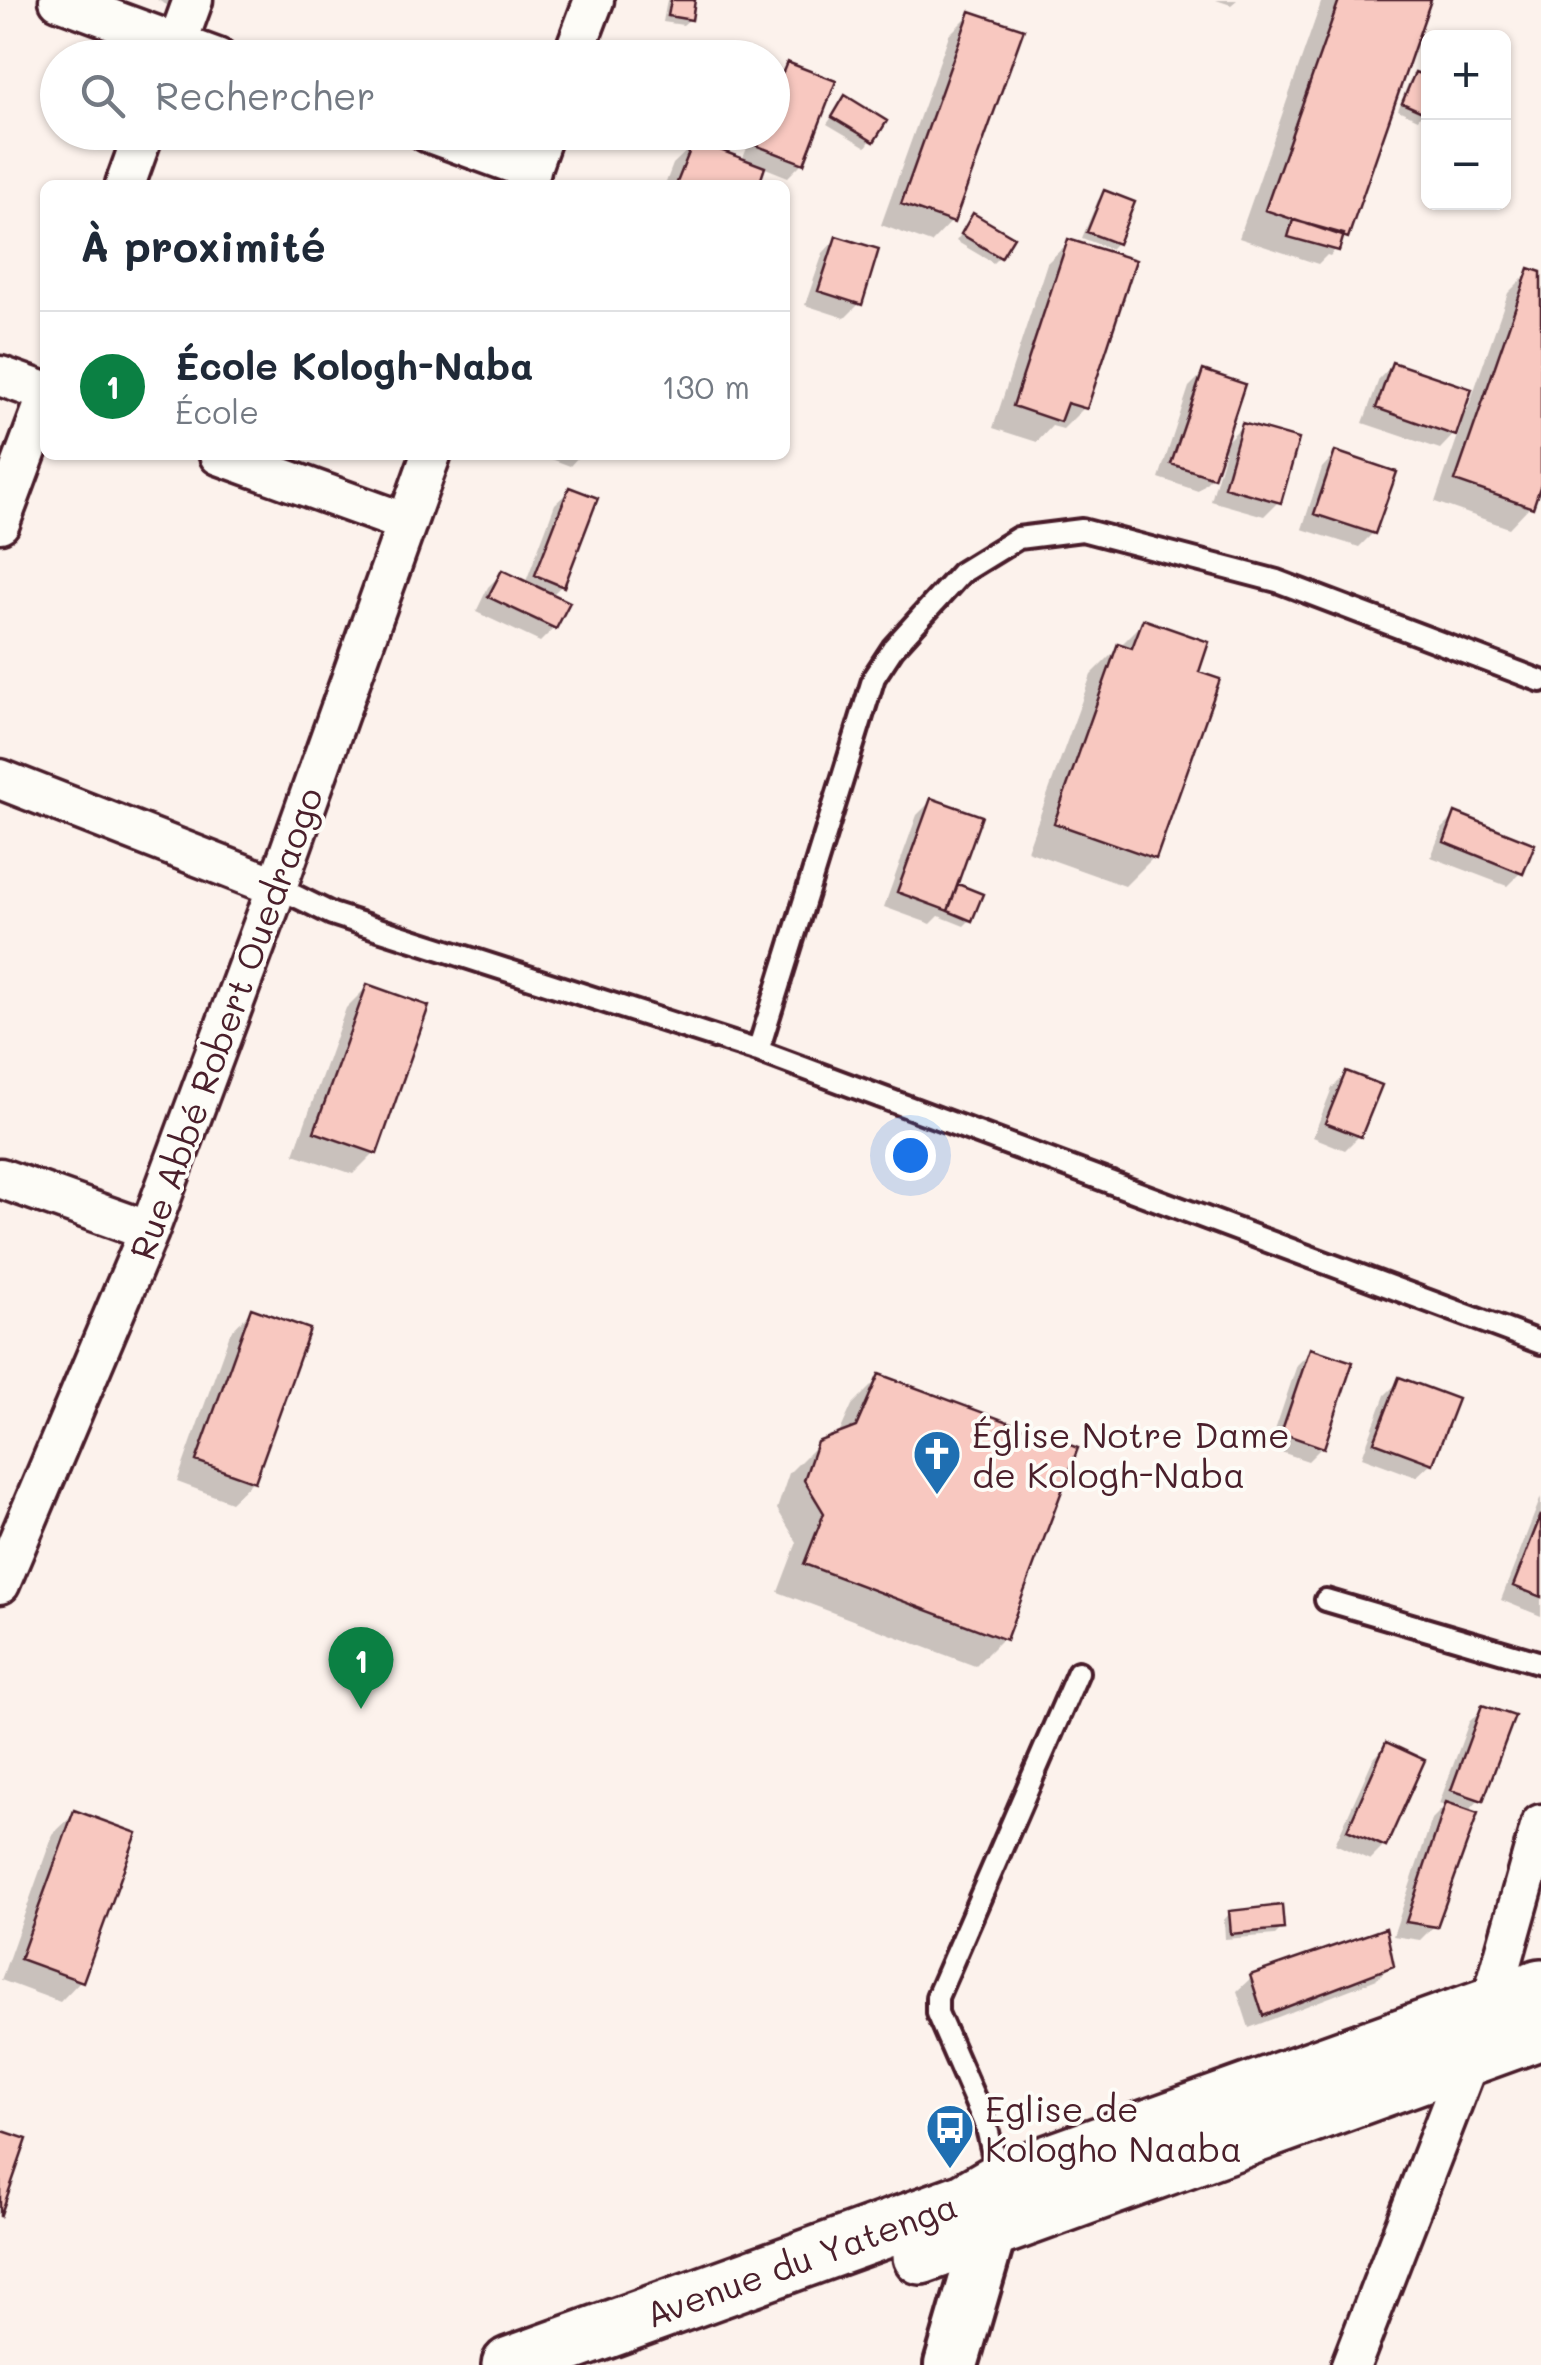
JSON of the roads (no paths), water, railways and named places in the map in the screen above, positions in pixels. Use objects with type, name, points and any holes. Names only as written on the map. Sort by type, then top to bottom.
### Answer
[{"type":"main road","name":"Avenue du Yatenga","points":[[612,2365],[994,2206],[1541,1987]]},
{"type":"main road","name":"Avenue du Yatenga","points":[[510,2365],[965,2201],[994,2206],[1468,2058],[1541,2031]]},
{"type":"street","points":[[59,0],[152,40]]},
{"type":"street","points":[[179,40],[193,0]]},
{"type":"street","points":[[579,40],[594,0]]},
{"type":"street","points":[[127,180],[138,150]]},
{"type":"street","points":[[467,150],[528,177],[538,150]]},
{"type":"street","points":[[0,376],[40,390]]},
{"type":"street","points":[[0,523],[40,415]]},
{"type":"street","points":[[233,460],[408,523]]},
{"type":"street","name":"Rue Abbé Robert Ouedraogo","points":[[0,1582],[149,1231],[277,888],[429,460]]},
{"type":"street","points":[[0,780],[277,888]]},
{"type":"street","points":[[0,1178],[149,1231]]},
{"type":"street","points":[[1351,2365],[1490,2006],[1541,1824]]},
{"type":"street","points":[[951,2365],[994,2206]]},
{"type":"lane","points":[[758,1051],[874,677],[893,648],[960,574],[1018,538],[1082,530],[1277,581],[1541,681]]},
{"type":"lane","points":[[277,888],[332,914],[758,1051],[1541,1343]]},
{"type":"lane","points":[[1326,1600],[1541,1663]]},
{"type":"lane","points":[[994,2206],[986,2128],[937,2013],[937,1997],[1078,1672]]},
{"type":"place","name":"Église Notre Dame de Kologh-Naba","points":[[937,1496]]},
{"type":"place","name":"École Kologh-Naba","points":[[361,1709]]},
{"type":"place","name":"Eglise de Kologho Naaba","points":[[950,2170]]}]
